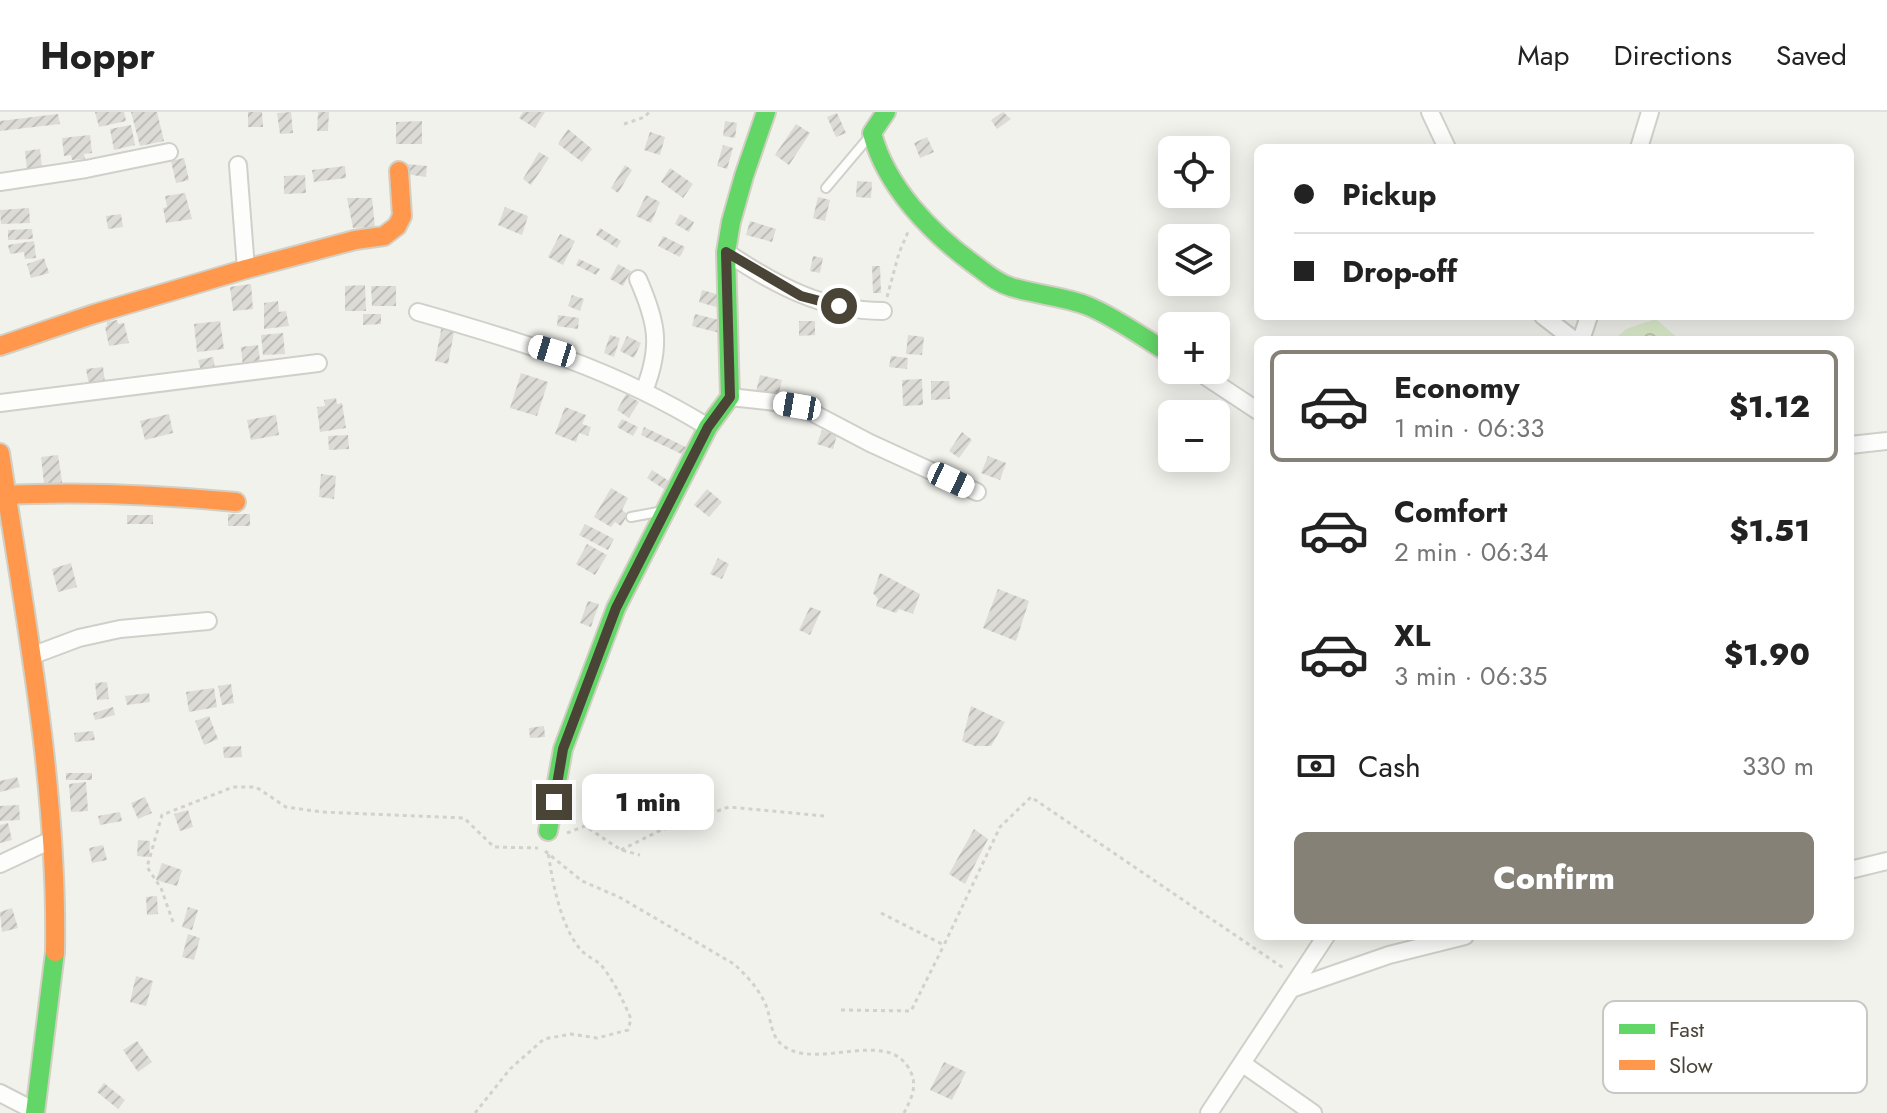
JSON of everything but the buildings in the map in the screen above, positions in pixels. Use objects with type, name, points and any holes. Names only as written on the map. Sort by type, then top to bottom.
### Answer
[{"type":"street","points":[[548,831],[563,749],[616,608],[708,427],[730,397],[726,252],[744,176],[766,112]]},
{"type":"street","points":[[886,112],[872,133],[877,152],[917,214],[944,242],[995,280],[1090,307],[1158,347]]},
{"type":"street","points":[[1430,112],[1445,144]]},
{"type":"street","points":[[1640,144],[1650,112]]},
{"type":"street","points":[[0,182],[169,152]]},
{"type":"street","points":[[238,165],[246,269]]},
{"type":"street","points":[[0,346],[94,314],[246,269],[355,240],[384,236],[397,226],[402,216],[399,171]]},
{"type":"street","points":[[726,252],[801,296],[839,306],[883,311]]},
{"type":"street","points":[[638,279],[654,319],[657,340],[653,368],[644,391]]},
{"type":"street","points":[[418,312],[552,351],[644,391],[708,427]]},
{"type":"street","points":[[1548,320],[1569,336]]},
{"type":"street","points":[[0,403],[318,363]]},
{"type":"street","points":[[1217,384],[1254,408]]},
{"type":"street","points":[[730,397],[775,402],[811,412],[977,492]]},
{"type":"street","points":[[1854,445],[1887,441]]},
{"type":"street","points":[[0,453],[3,494],[31,656],[44,759],[55,932],[54,967],[35,1112],[0,1093]]},
{"type":"street","points":[[3,494],[77,491],[148,493],[236,502]]},
{"type":"street","points":[[31,656],[79,638],[120,629],[208,621]]},
{"type":"street","points":[[0,864],[49,841]]},
{"type":"street","points":[[1854,869],[1887,861]]},
{"type":"street","points":[[1209,1113],[1323,940]]},
{"type":"street","points":[[1295,984],[1449,940]]},
{"type":"street","points":[[1243,1064],[1313,1113]]},
{"type":"lane","points":[[826,188],[872,133]]},
{"type":"lane","points":[[631,517],[667,510]]},
{"type":"path","points":[[624,124],[645,117],[649,112]]},
{"type":"path","points":[[883,311],[899,253],[917,214]]},
{"type":"path","points":[[173,922],[161,888],[147,867],[162,815],[233,787],[256,787],[286,807],[322,812],[464,818],[494,847],[535,847],[548,852],[582,881],[619,897],[734,964],[747,976],[765,1003],[772,1031],[783,1046],[801,1054],[887,1051],[906,1063],[915,1092],[904,1113]]},
{"type":"path","points":[[841,1010],[911,1011],[1000,827],[1031,797],[1295,984]]},
{"type":"path","points":[[621,850],[659,831],[729,807],[824,816]]},
{"type":"path","points":[[475,1113],[510,1069],[544,1039],[571,1034],[597,1038],[611,1036],[628,1030],[631,1019],[619,991],[599,963],[582,951],[568,931],[551,874],[548,831],[566,833],[585,826],[621,850],[640,855]]},
{"type":"path","points":[[881,913],[944,945]]},
{"type":"green space","points":[[1657,320],[1675,336],[1618,336],[1626,329]]},
{"type":"traffic: fast","points":[[548,831],[563,749],[616,608],[708,427],[730,397],[726,252],[744,176],[766,112]]},
{"type":"traffic: fast","points":[[886,112],[872,133],[879,153],[899,190],[942,238],[1001,283],[1088,306],[1158,346]]},
{"type":"traffic: fast","points":[[35,1113],[55,952]]},
{"type":"traffic: slow","points":[[0,346],[94,314],[246,269],[355,240],[384,236],[397,226],[402,216],[399,171]]},
{"type":"traffic: slow","points":[[0,453],[46,764],[55,889],[55,952]]},
{"type":"traffic: slow","points":[[0,495],[118,494],[236,502]]},
{"type":"route","points":[[554,802],[563,749],[616,608],[708,427],[730,397],[726,252],[801,296],[839,306]]}]
